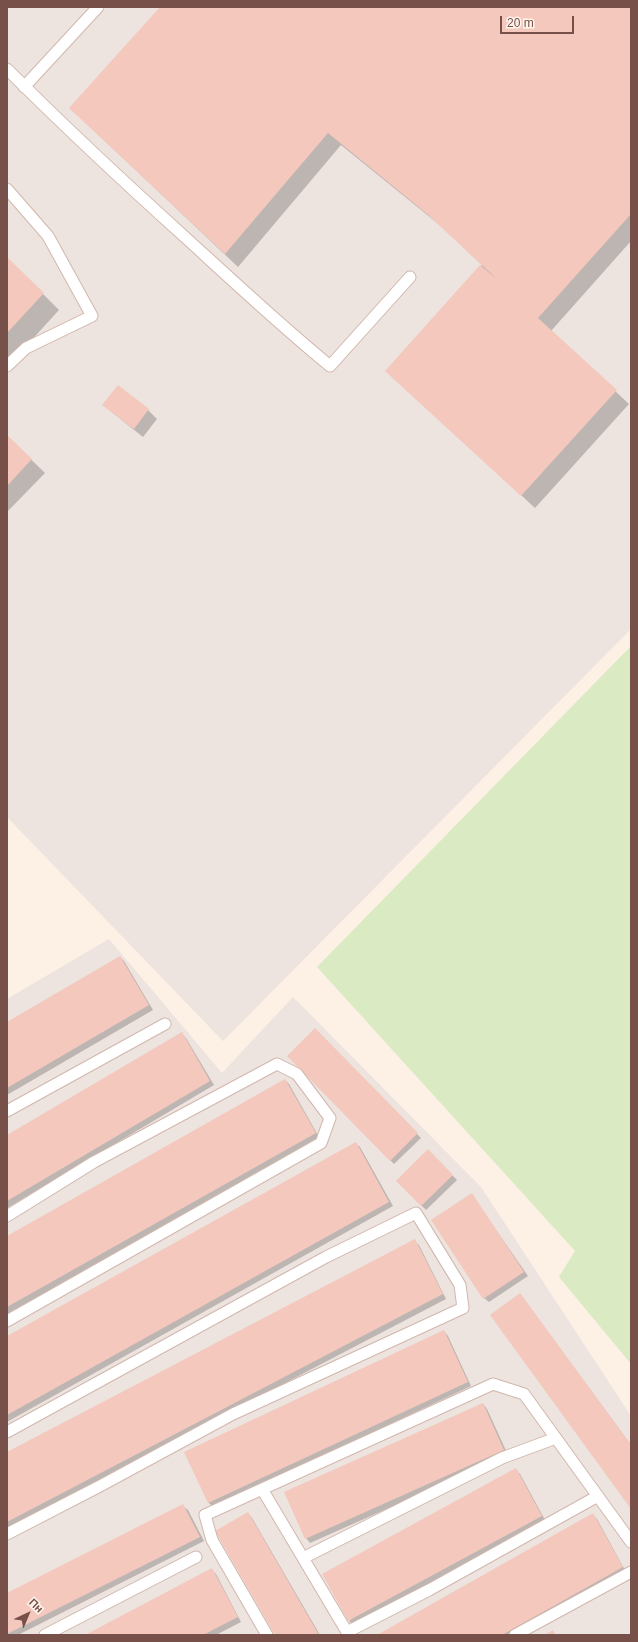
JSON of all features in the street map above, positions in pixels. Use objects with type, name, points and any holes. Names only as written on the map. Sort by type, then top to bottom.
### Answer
[{"type":"lane","points":[[24,87],[98,7]]},
{"type":"lane","points":[[7,70],[162,216],[291,334],[330,366],[410,277]]},
{"type":"lane","points":[[7,189],[48,236],[92,316],[26,348],[7,366]]},
{"type":"lane","points":[[7,1111],[165,1024]]},
{"type":"lane","points":[[7,1216],[94,1162],[277,1064],[297,1074],[330,1118],[321,1143],[7,1321]]},
{"type":"lane","points":[[7,1432],[326,1257],[416,1213],[460,1285],[463,1308],[233,1414],[100,1486],[7,1534]]},
{"type":"lane","points":[[267,1635],[212,1540],[205,1515],[493,1384],[524,1394],[631,1542]]},
{"type":"lane","points":[[303,1558],[502,1458],[556,1438]]},
{"type":"lane","points":[[262,1489],[348,1633],[429,1590],[598,1496]]},
{"type":"lane","points":[[45,1635],[196,1557]]},
{"type":"lane","points":[[515,1635],[631,1572]]},
{"type":"shaded area","points":[[7,7],[631,7],[631,629],[223,1041],[7,817]]},
{"type":"shaded area","points":[[109,939],[222,1073],[293,997],[481,1187],[631,1416],[631,1635],[7,1635],[7,999]]},
{"type":"green space","points":[[631,646],[631,1364],[559,1277],[575,1251],[317,967]]},
{"type":"building","points":[[160,7],[631,7],[631,214],[538,318],[617,390],[521,496],[385,371],[480,265],[498,280],[427,214],[328,133],[225,254],[69,108]]},
{"type":"building","points":[[7,257],[44,293],[7,333]]},
{"type":"building","points":[[118,385],[149,409],[134,429],[102,405]]},
{"type":"building","points":[[7,435],[32,459],[7,486]]},
{"type":"building","points":[[120,956],[149,1005],[7,1088],[7,1022]]},
{"type":"building","points":[[315,1028],[418,1133],[390,1161],[287,1056]]},
{"type":"building","points":[[182,1032],[210,1081],[7,1201],[7,1135]]},
{"type":"building","points":[[285,1079],[316,1133],[7,1307],[7,1236]]},
{"type":"building","points":[[356,1142],[389,1202],[7,1415],[7,1336]]},
{"type":"building","points":[[428,1149],[453,1175],[421,1206],[396,1181]]},
{"type":"building","points":[[472,1193],[524,1272],[483,1299],[431,1220]]},
{"type":"building","points":[[415,1239],[443,1294],[7,1522],[7,1452]]},
{"type":"building","points":[[520,1293],[631,1445],[631,1509],[490,1315]]},
{"type":"building","points":[[444,1330],[468,1382],[208,1503],[184,1452]]},
{"type":"building","points":[[483,1403],[504,1450],[305,1539],[284,1492]]},
{"type":"building","points":[[516,1468],[542,1516],[348,1621],[322,1574]]},
{"type":"building","points":[[183,1504],[200,1537],[7,1634],[7,1593]]},
{"type":"building","points":[[248,1512],[319,1635],[275,1635],[215,1531]]},
{"type":"building","points":[[593,1513],[623,1567],[502,1635],[377,1635]]},
{"type":"building","points":[[212,1568],[238,1617],[203,1635],[85,1635]]},
{"type":"building","points":[[553,1630],[555,1635],[544,1635]]}]
